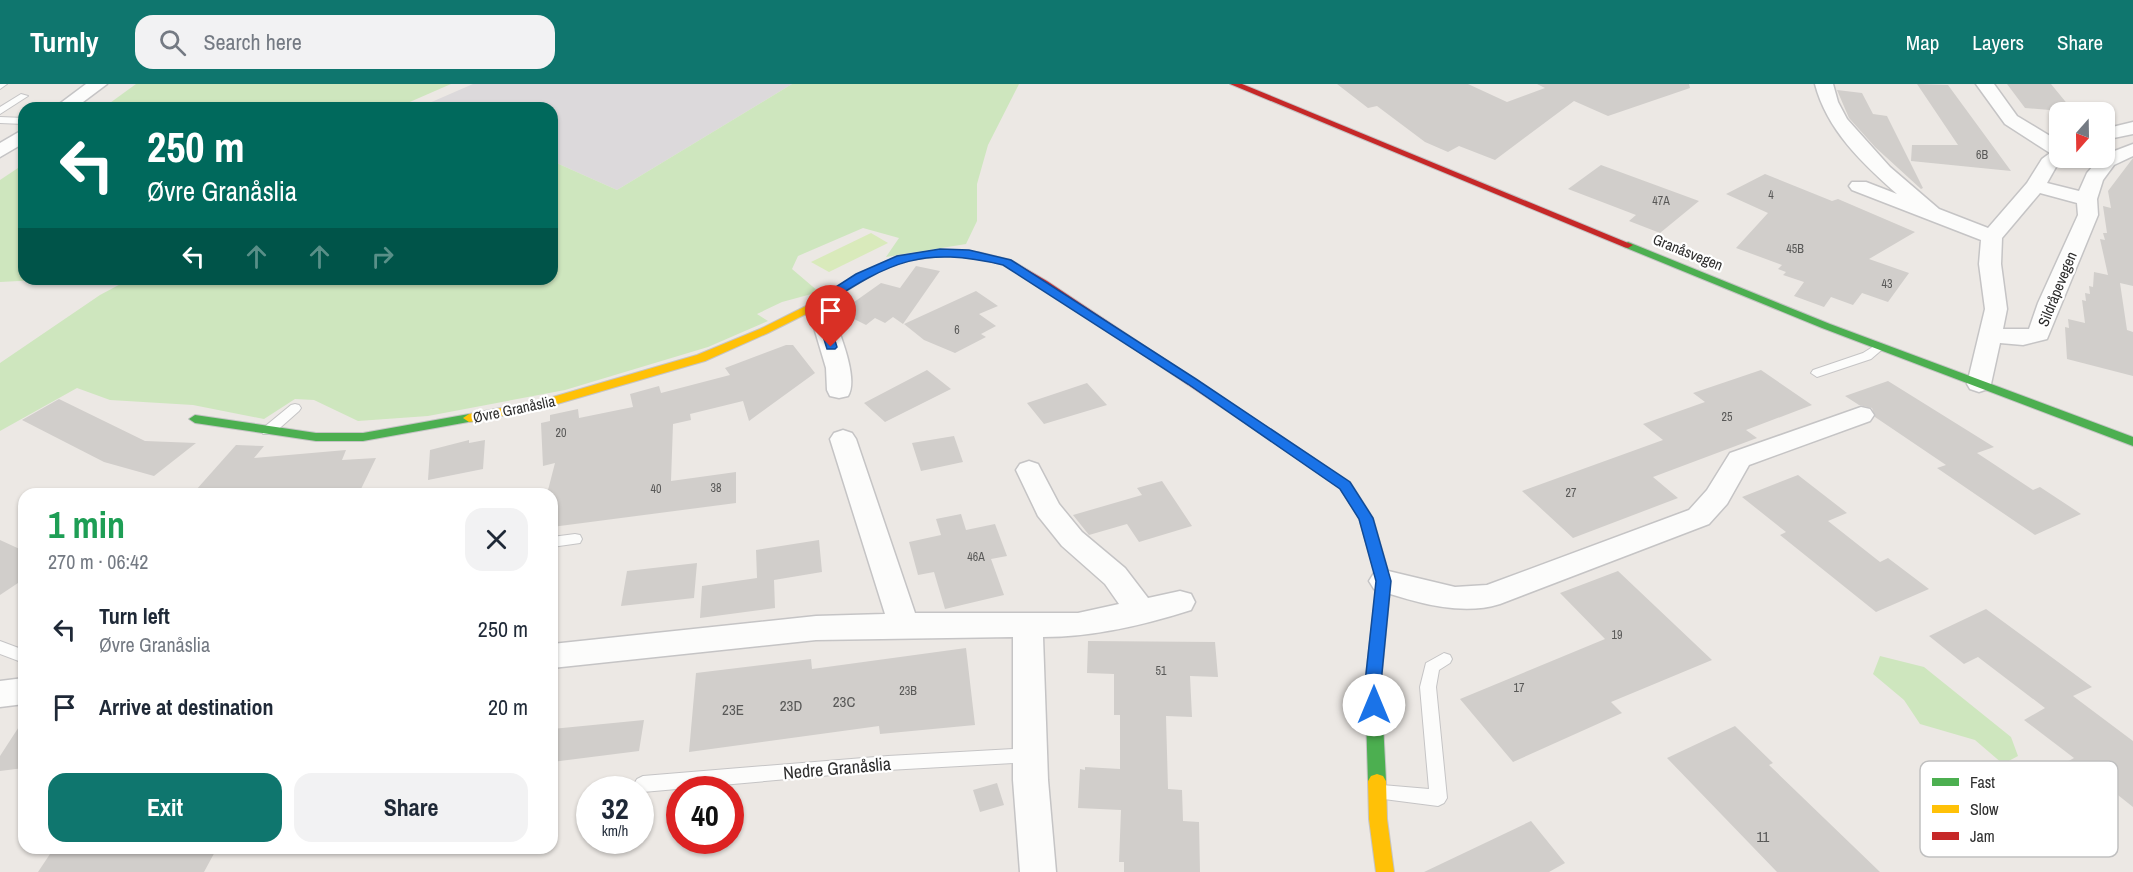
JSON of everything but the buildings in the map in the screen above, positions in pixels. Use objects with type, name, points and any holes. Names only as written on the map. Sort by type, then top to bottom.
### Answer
[{"type":"street","points":[[72,102],[98,84]]},
{"type":"street","name":"Granåsvegen","points":[[1233,84],[1879,347],[2133,442]]},
{"type":"street","points":[[1824,84],[1833,110],[1856,142],[1931,213]]},
{"type":"street","points":[[1985,84],[2012,120],[2049,145]]},
{"type":"street","points":[[2115,132],[2133,128]]},
{"type":"street","points":[[0,151],[18,139]]},
{"type":"street","name":"Sildråpevegen","points":[[1991,335],[2023,338],[2039,334],[2087,209],[2093,176],[2103,164],[2133,150]]},
{"type":"street","points":[[1979,384],[1996,309],[1990,264],[1992,237],[2035,186],[2049,162]]},
{"type":"street","points":[[1859,186],[1992,237]]},
{"type":"street","points":[[2035,186],[2087,209]]},
{"type":"street","name":"Øvre Granåslia","points":[[195,419],[316,437],[363,436],[540,405],[701,358],[764,331],[818,304],[860,276],[901,258],[961,253],[1007,262],[1246,417],[1345,486],[1366,518],[1384,581],[1373,683],[1378,819],[1385,872]]},
{"type":"street","points":[[818,304],[838,368],[839,390]]},
{"type":"street","points":[[1384,581],[1455,598],[1488,596],[1699,517],[1717,497],[1739,459],[1861,416]]},
{"type":"street","points":[[843,439],[904,625]]},
{"type":"street","points":[[1029,470],[1048,509],[1072,539],[1115,576],[1141,611]]},
{"type":"street","points":[[558,655],[816,628],[904,625],[1078,625],[1180,602]]},
{"type":"street","points":[[1028,625],[1031,756],[1038,872]]},
{"type":"street","points":[[0,694],[18,692]]},
{"type":"lane","points":[[0,111],[24,96]]},
{"type":"lane","points":[[0,120],[18,121]]},
{"type":"lane","points":[[1817,373],[1867,356],[1879,347]]},
{"type":"lane","points":[[268,431],[296,408]]},
{"type":"lane","points":[[558,541],[574,539]]},
{"type":"lane","points":[[0,647],[18,654]]},
{"type":"lane","points":[[1377,792],[1438,798],[1428,687],[1432,667],[1444,659]]},
{"type":"lane","name":"Nedre Granåslia","points":[[654,783],[888,763],[1031,756]]},
{"type":"shaded area","points":[[473,84],[792,84],[617,190],[558,164],[558,102],[432,102]]},
{"type":"green space","points":[[136,84],[451,84],[410,102],[111,102]]},
{"type":"green space","points":[[792,84],[1019,84],[988,145],[977,184],[977,221],[966,244],[886,257],[899,238],[863,228],[798,256],[792,269],[819,292],[782,302],[757,314],[768,321],[708,347],[565,390],[428,416],[358,421],[314,400],[295,399],[264,419],[193,405],[110,400],[77,388],[0,431],[0,363],[100,295],[119,285],[558,285],[558,164],[617,190]]},
{"type":"green space","points":[[18,168],[18,281],[0,282],[0,180]]},
{"type":"green space","points":[[871,233],[888,243],[829,272],[811,262]]},
{"type":"green space","points":[[1880,656],[1924,667],[2011,737],[2018,756],[2009,761],[2000,761],[1975,740],[1920,724],[1904,700],[1873,674]]},
{"type":"traffic: fast","points":[[1628,245],[1826,326],[2133,442]]},
{"type":"traffic: fast","points":[[195,419],[316,437],[363,437],[469,418]]},
{"type":"traffic: fast","points":[[1262,428],[1345,485],[1366,518],[1384,581],[1373,683],[1377,781]]},
{"type":"traffic: slow","points":[[469,418],[540,405],[701,358],[764,331],[818,304],[870,272]]},
{"type":"traffic: slow","points":[[1377,781],[1378,819],[1385,872]]},
{"type":"traffic: jam","points":[[1234,84],[1628,245]]},
{"type":"traffic: jam","points":[[870,272],[901,258],[941,253],[978,255],[1007,262],[1043,283],[1262,428]]},
{"type":"route","points":[[831,347],[818,304],[860,276],[901,258],[940,253],[978,255],[1007,262],[1043,283],[1304,456],[1345,486],[1366,518],[1384,581],[1373,683],[1374,705]]}]
